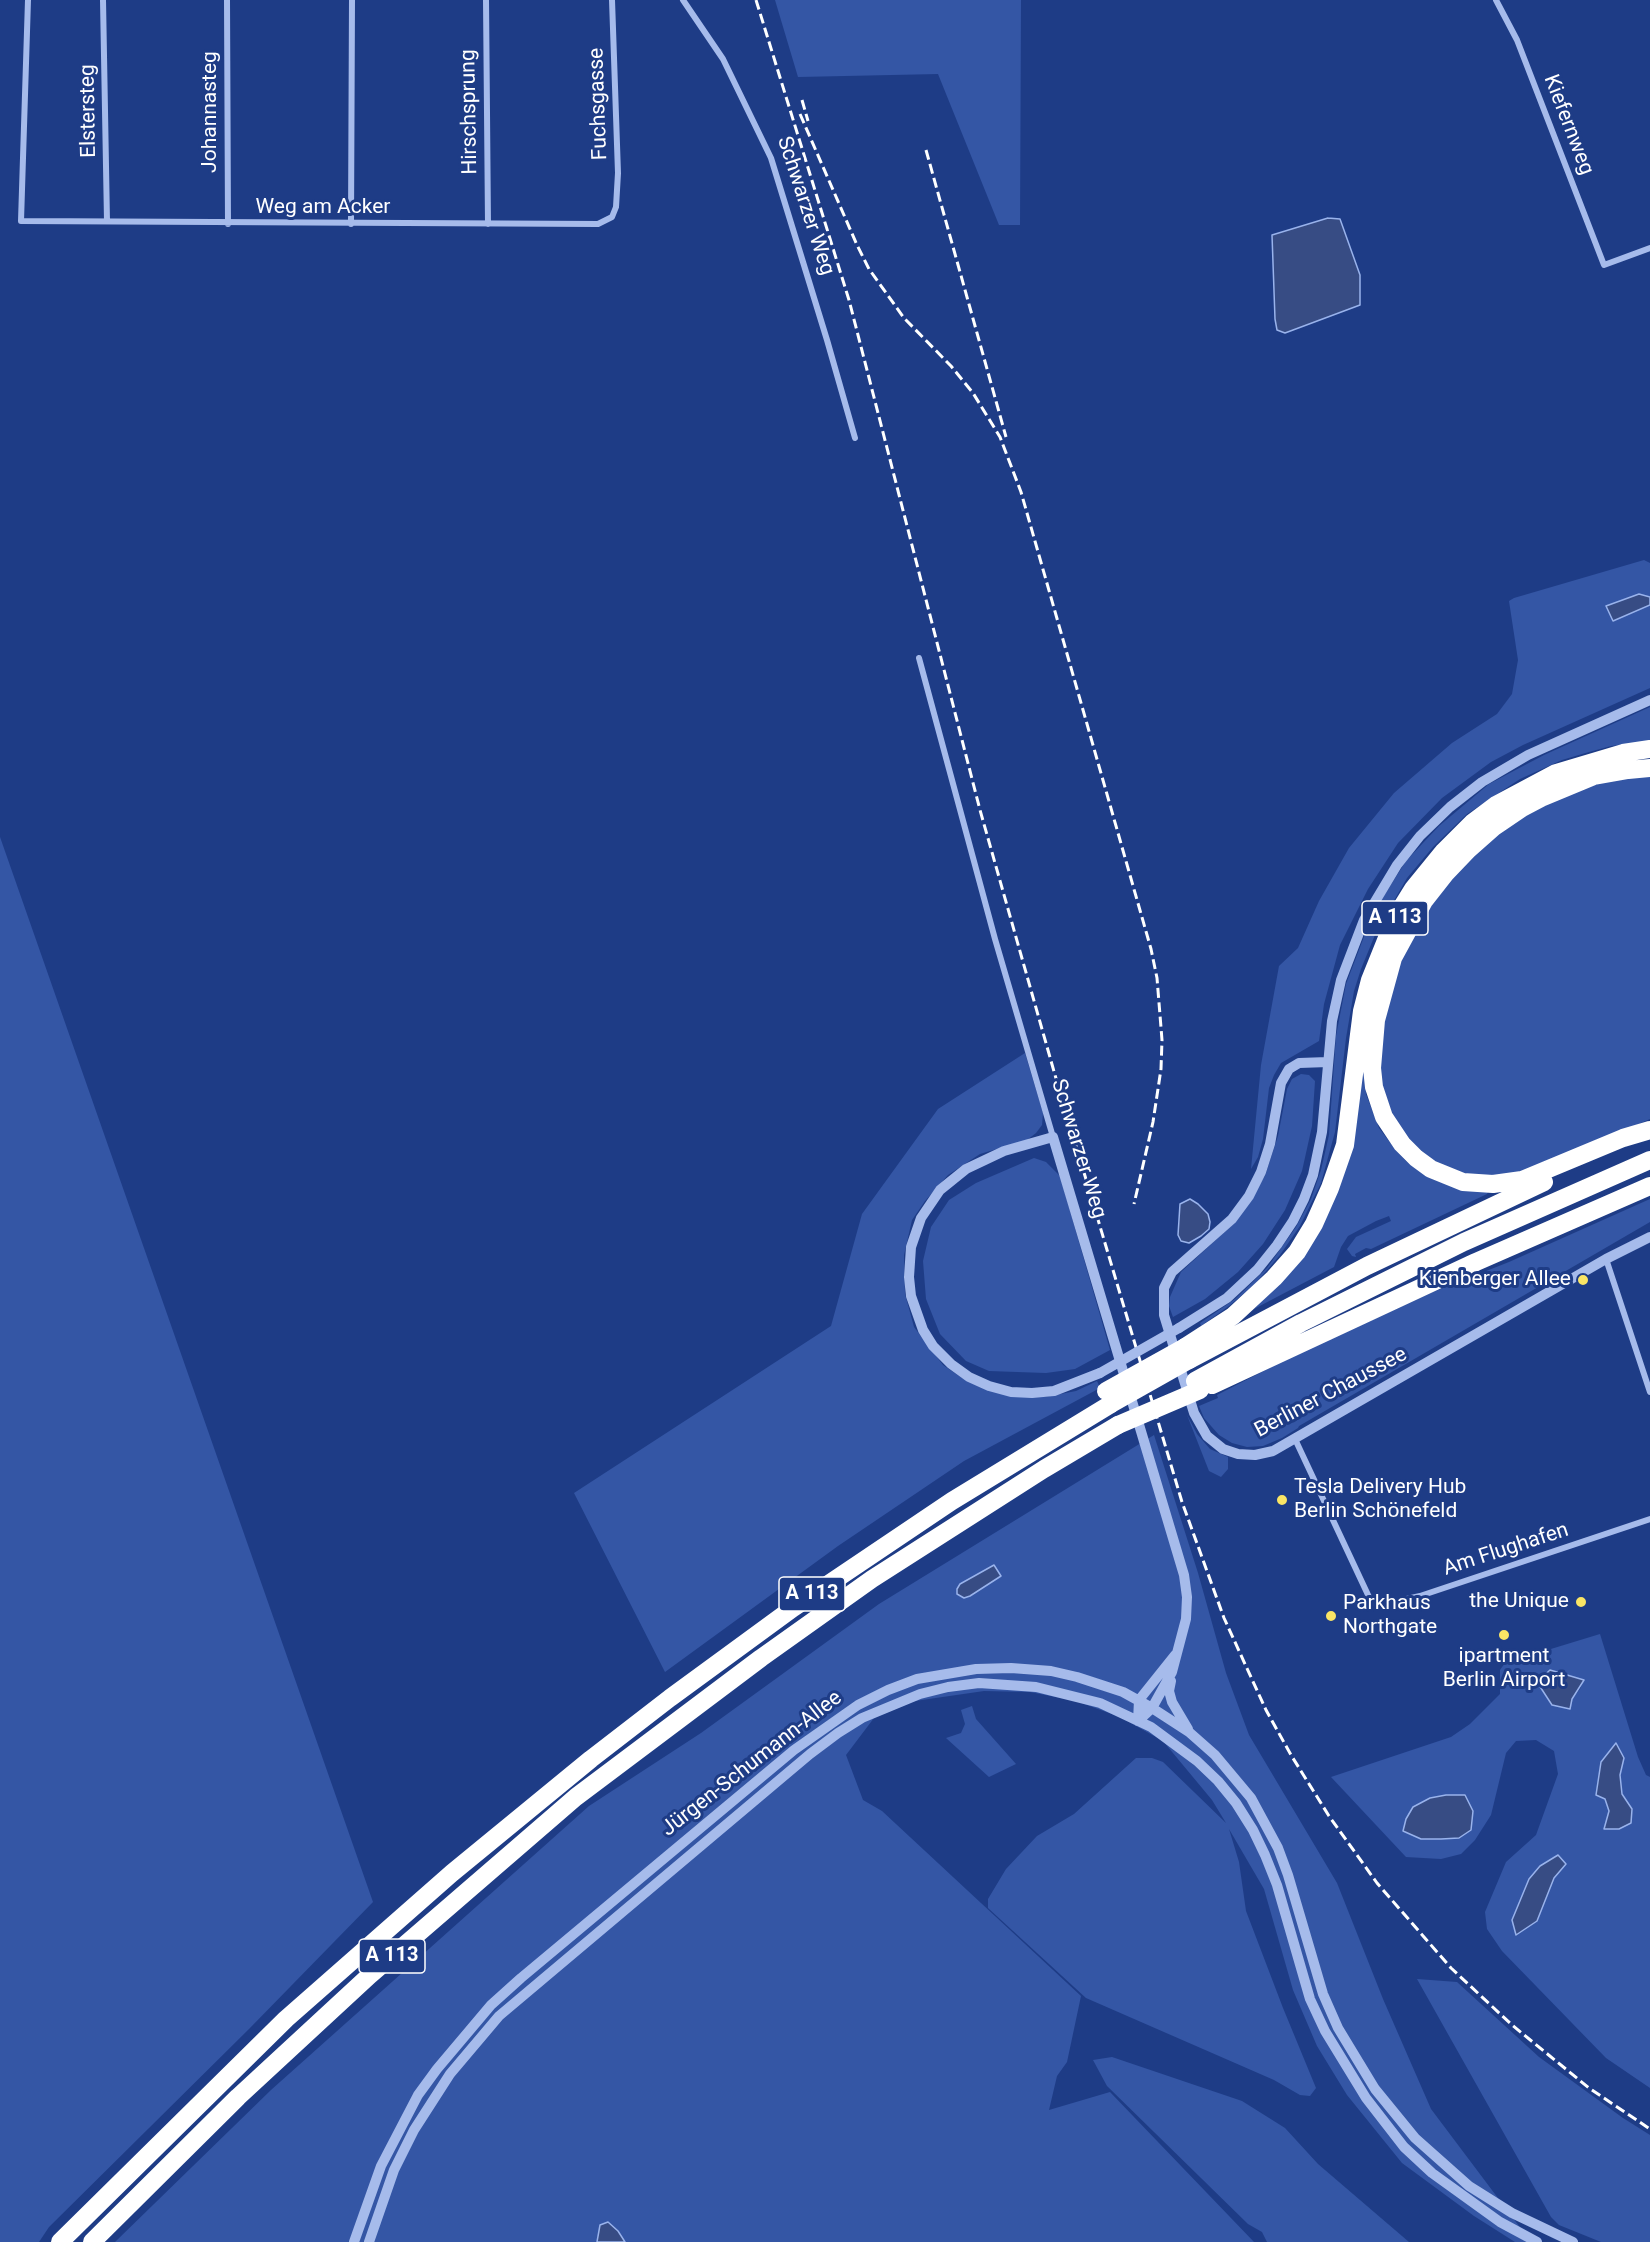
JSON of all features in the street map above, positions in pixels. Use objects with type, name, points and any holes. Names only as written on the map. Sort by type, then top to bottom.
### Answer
[{"type":"highway","name":"A 113","points":[[1187,1353],[1233,1316],[1274,1278],[1297,1252],[1314,1224],[1345,1145],[1362,1011],[1370,980],[1395,918],[1413,889],[1444,851],[1472,823],[1496,805],[1556,773],[1623,753],[1650,749]]},
{"type":"highway","points":[[1650,768],[1594,776],[1541,798],[1494,827],[1446,873],[1424,901],[1393,958],[1376,1020],[1372,1068],[1374,1087],[1384,1117],[1402,1144],[1431,1169],[1463,1182],[1493,1185],[1522,1180],[1623,1138],[1650,1130]]},
{"type":"highway","name":"A 113","points":[[60,2242],[286,2019],[452,1873],[550,1792],[670,1698],[793,1608],[893,1539],[1043,1444],[1108,1398],[1187,1353],[1529,1189],[1650,1135]]},
{"type":"highway","points":[[1197,1386],[1301,1323],[1453,1247],[1650,1160]]},
{"type":"highway","points":[[1197,1386],[1650,1187]]},
{"type":"highway","name":"A 113","points":[[92,2242],[238,2097],[370,1975],[576,1797],[761,1658],[863,1585],[1044,1468],[1118,1425],[1197,1386]]},
{"type":"street","name":"Weg am Acker","points":[[28,0],[21,221],[228,224],[598,224],[612,217],[616,207]]},
{"type":"street","name":"Elstersteg","points":[[103,0],[107,221]]},
{"type":"street","name":"Johannasteg","points":[[227,0],[228,224]]},
{"type":"street","points":[[351,224],[352,0]]},
{"type":"street","name":"Hirschsprung","points":[[486,0],[488,224]]},
{"type":"street","name":"Fuchsgasse","points":[[612,0],[618,173],[616,207]]},
{"type":"street","name":"Schwarzer Weg","points":[[683,0],[723,58],[766,145],[811,286],[855,438]]},
{"type":"street","name":"Kiefernweg","points":[[1496,0],[1517,40],[1604,265],[1650,248]]},
{"type":"street","name":"Schwarzer Weg","points":[[919,658],[995,939],[1184,1575],[1187,1598],[1186,1619],[1172,1672],[1152,1708],[1138,1721]]},
{"type":"street","points":[[1053,1137],[1004,1151],[966,1169],[940,1190],[921,1218],[911,1247],[909,1277],[911,1296],[923,1330],[933,1346],[951,1364],[969,1377],[1011,1392],[1054,1391],[1100,1373],[1227,1298],[1267,1259],[1293,1221],[1307,1191],[1317,1154],[1322,1132],[1332,1021],[1341,980],[1351,950],[1374,899],[1397,865],[1420,837],[1458,800],[1482,782],[1510,765],[1650,700]]},
{"type":"street","name":"Berliner Chaussee","points":[[1328,1062],[1299,1063],[1289,1069],[1281,1083],[1270,1144],[1261,1172],[1249,1196],[1232,1219],[1172,1272],[1164,1288],[1163,1306],[1194,1413],[1207,1436],[1223,1449],[1238,1455],[1267,1454],[1606,1259],[1650,1237]]},
{"type":"street","points":[[1606,1259],[1650,1392]]},
{"type":"street","name":"Am Flughafen","points":[[1295,1439],[1369,1597],[1380,1605],[1420,1596],[1650,1519]]},
{"type":"street","name":"Schwarzer Weg","points":[[1139,1700],[1178,1652]]},
{"type":"street","name":"Jürgen-Schumann-Allee","points":[[354,2242],[381,2166],[401,2124],[437,2069],[491,2005],[785,1757],[858,1704],[888,1690],[918,1680],[976,1669],[1011,1668],[1051,1671],[1123,1692],[1189,1732],[1215,1755],[1251,1798],[1266,1823],[1288,1875],[1323,1994],[1338,2028],[1375,2089],[1415,2138],[1469,2186],[1530,2223],[1573,2242]]},
{"type":"street","points":[[1172,1672],[1169,1691],[1172,1702],[1189,1732]]},
{"type":"street","name":"Jürgen-Schumann-Allee","points":[[369,2242],[394,2170],[414,2130],[450,2074],[499,2016],[783,1776],[838,1733],[862,1718],[920,1694],[979,1683],[1036,1687],[1074,1695],[1106,1706],[1151,1727],[1218,1781],[1236,1803],[1253,1830],[1277,1885],[1310,1999],[1325,2031],[1366,2098],[1404,2146],[1432,2173],[1500,2222],[1537,2242]]},
{"type":"street","points":[[1138,1721],[1139,1700]]},
{"type":"shaded area","points":[[775,0],[1021,0],[1020,225],[999,225],[938,74],[798,77]]},
{"type":"shaded area","points":[[1328,218],[1340,219],[1360,275],[1360,305],[1285,333],[1277,330],[1272,235]]},
{"type":"shaded area","points":[[1644,560],[1650,563],[1650,688],[1523,745],[1491,762],[1442,798],[1398,843],[1368,889],[1340,945],[1324,1004],[1319,1041],[1281,1063],[1274,1075],[1269,1088],[1263,1139],[1258,1157],[1251,1169],[1261,1065],[1279,966],[1298,948],[1319,901],[1349,848],[1394,793],[1452,743],[1497,714],[1512,694],[1518,660],[1509,601]]},
{"type":"shaded area","points":[[1639,594],[1650,597],[1650,605],[1613,621],[1606,606]]},
{"type":"shaded area","points":[[1650,707],[1650,741],[1611,746],[1589,752],[1562,760],[1520,779],[1467,814],[1433,847],[1407,878],[1377,930],[1354,991],[1335,1132],[1321,1183],[1300,1226],[1280,1255],[1255,1284],[1201,1326],[1200,1323],[1235,1299],[1267,1268],[1296,1227],[1311,1199],[1329,1135],[1336,1036],[1346,984],[1373,913],[1406,861],[1439,826],[1489,784],[1544,755]]},
{"type":"shaded area","points":[[1650,773],[1650,1119],[1547,1165],[1492,1179],[1444,1169],[1398,1132],[1378,1072],[1386,1000],[1414,929],[1465,861],[1517,820],[1574,791],[1617,778]]},
{"type":"shaded area","points":[[0,837],[373,1902],[249,2029],[49,2227],[39,2242],[0,2242]]},
{"type":"shaded area","points":[[1364,1043],[1366,1094],[1379,1128],[1395,1149],[1406,1161],[1428,1177],[1488,1192],[1371,1249],[1366,1248],[1355,1254],[1356,1257],[1352,1256],[1347,1249],[1356,1237],[1391,1221],[1389,1216],[1376,1221],[1348,1236],[1341,1247],[1334,1267],[1254,1309],[1284,1278],[1318,1230]]},
{"type":"shaded area","points":[[1025,1053],[1043,1113],[1042,1125],[1027,1140],[980,1154],[948,1175],[925,1201],[912,1220],[904,1255],[905,1294],[914,1327],[943,1365],[962,1378],[1009,1396],[1045,1397],[1076,1391],[1097,1381],[1100,1388],[964,1461],[838,1546],[665,1672],[574,1493],[831,1326],[862,1214],[938,1109]]},
{"type":"shaded area","points":[[1301,1074],[1309,1075],[1315,1081],[1312,1126],[1302,1171],[1285,1210],[1263,1244],[1238,1272],[1205,1299],[1173,1317],[1169,1306],[1170,1297],[1181,1272],[1232,1225],[1265,1176],[1278,1136],[1287,1089],[1292,1079]]},
{"type":"shaded area","points":[[1034,1158],[1046,1162],[1060,1176],[1110,1350],[1075,1369],[1046,1373],[989,1371],[966,1361],[940,1334],[926,1299],[923,1261],[931,1227],[949,1200],[976,1183]]},
{"type":"shaded area","points":[[1190,1199],[1208,1214],[1210,1222],[1209,1229],[1189,1243],[1181,1241],[1178,1235],[1180,1204]]},
{"type":"shaded area","points":[[1650,1199],[1650,1222],[1282,1438],[1263,1446],[1247,1447],[1232,1443],[1219,1435],[1204,1418],[1199,1406],[1218,1398],[1217,1395],[1287,1359],[1433,1292],[1509,1262]]},
{"type":"shaded area","points":[[1187,1415],[1197,1434],[1210,1449],[1228,1457],[1228,1469],[1221,1477],[1209,1471]]},
{"type":"shaded area","points":[[1154,1435],[1198,1573],[1226,1673],[1249,1735],[1337,1883],[1383,1999],[1431,2109],[1531,2242],[1515,2242],[1474,2216],[1402,2163],[1347,2095],[1317,2046],[1293,1990],[1264,1889],[1229,1829],[1239,1862],[1246,1911],[1316,2088],[1310,2096],[1300,2095],[1274,2080],[1086,1998],[988,1908],[988,1899],[1006,1869],[1037,1836],[1074,1814],[1136,1758],[1152,1758],[1163,1762],[1226,1823],[1212,1800],[1163,1741],[1120,1717],[1076,1701],[1030,1692],[984,1691],[915,1701],[874,1718],[846,1755],[863,1800],[882,1811],[1081,1996],[1067,2062],[1057,2076],[1049,2110],[1110,2092],[1254,2242],[625,2242],[618,2231],[597,2237],[597,2242],[115,2242],[271,2090],[589,1806],[701,1733],[879,1604]]},
{"type":"shaded area","points":[[994,1565],[1001,1576],[970,1596],[964,1598],[957,1594],[960,1584]]},
{"type":"shaded area","points":[[1600,1634],[1638,1757],[1646,1775],[1650,1777],[1650,2088],[1606,2058],[1502,1951],[1487,1929],[1485,1912],[1506,1862],[1536,1835],[1558,1774],[1554,1751],[1536,1740],[1516,1741],[1506,1753],[1491,1815],[1475,1840],[1461,1854],[1441,1859],[1406,1857],[1331,1777],[1451,1737],[1470,1724],[1500,1694],[1500,1670],[1505,1663]],"holes":[[[1550,1670],[1584,1680],[1572,1699]],[[1624,1757],[1620,1775],[1622,1794],[1632,1809],[1609,1811],[1605,1799]],[[1565,1864],[1554,1878],[1537,1921],[1512,1920],[1529,1879]]]},
{"type":"shaded area","points":[[1550,1670],[1584,1680],[1572,1699],[1570,1709],[1552,1705],[1537,1682]]},
{"type":"shaded area","points":[[972,1706],[976,1719],[1016,1764],[989,1777],[946,1738],[961,1733],[965,1724],[961,1710]]},
{"type":"shaded area","points":[[1616,1743],[1624,1758],[1620,1775],[1622,1794],[1632,1809],[1631,1823],[1619,1829],[1604,1829],[1609,1811],[1605,1799],[1596,1795],[1601,1762]]},
{"type":"shaded area","points":[[1465,1795],[1473,1811],[1471,1830],[1459,1838],[1441,1839],[1421,1839],[1403,1831],[1406,1819],[1413,1807],[1430,1798]]},
{"type":"shaded area","points":[[1558,1855],[1566,1864],[1554,1878],[1537,1921],[1516,1935],[1512,1920],[1529,1879],[1540,1866]]},
{"type":"shaded area","points":[[1417,1979],[1457,1982],[1539,2057],[1650,2135],[1650,2242],[1601,2242],[1559,2225],[1551,2217]]},
{"type":"shaded area","points":[[1112,2057],[1242,2101],[1285,2128],[1318,2164],[1409,2242],[1267,2242],[1262,2232],[1248,2224],[1107,2086],[1093,2060]]},
{"type":"shaded area","points":[[608,2222],[625,2242],[597,2242],[600,2225]]},
{"type":"railway","points":[[756,0],[849,300],[980,810],[1055,1075],[1182,1502],[1224,1618],[1266,1710],[1291,1755],[1329,1816],[1377,1883],[1451,1968],[1512,2025],[1589,2088],[1650,2129]]},
{"type":"railway","points":[[802,100],[808,121]]},
{"type":"railway","points":[[800,114],[869,269],[904,318],[951,366],[973,393],[1000,437],[1021,492],[1151,949],[1157,978],[1162,1040],[1161,1069],[1153,1122],[1134,1204]]},
{"type":"railway","points":[[926,150],[1006,437]]},
{"type":"place","name":"Kienberger Allee","points":[[1583,1280]]},
{"type":"place","name":"Tesla Delivery Hub Berlin Schönefeld","points":[[1282,1500]]},
{"type":"place","name":"the Unique","points":[[1581,1602]]},
{"type":"place","name":"Parkhaus Northgate","points":[[1331,1616]]},
{"type":"place","name":"ipartment Berlin Airport","points":[[1504,1635]]}]
